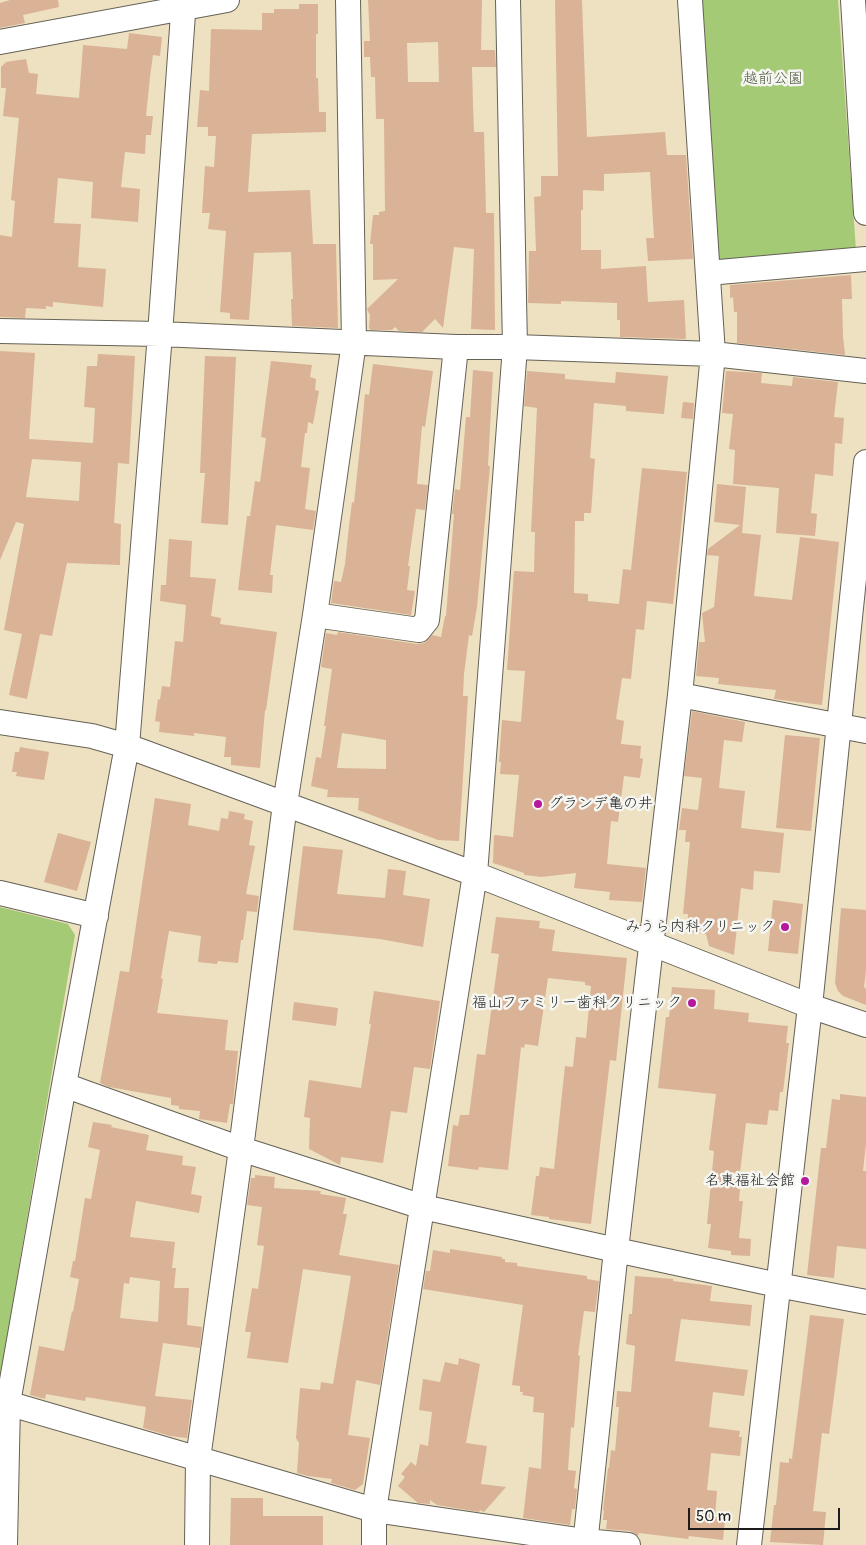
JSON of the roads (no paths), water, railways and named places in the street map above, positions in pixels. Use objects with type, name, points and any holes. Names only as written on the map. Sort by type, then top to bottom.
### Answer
[{"type":"street","points":[[0,42],[184,4],[227,0]]},
{"type":"street","points":[[197,1545],[198,1459],[286,804],[354,342],[348,0]]},
{"type":"street","points":[[374,1545],[374,1510],[475,874],[514,347],[508,0]]},
{"type":"street","points":[[585,1543],[616,1250],[680,695],[713,354],[690,0]]},
{"type":"street","points":[[853,0],[866,213]]},
{"type":"street","points":[[5,1545],[4,1402],[127,746],[184,4]]},
{"type":"street","points":[[708,273],[866,259]]},
{"type":"street","points":[[0,331],[160,334],[456,347],[514,347],[713,354],[866,370]]},
{"type":"street","points":[[315,615],[419,630],[427,620],[456,347]]},
{"type":"street","points":[[749,1545],[810,1006],[866,462]]},
{"type":"street","points":[[680,695],[866,730]]},
{"type":"street","points":[[0,722],[92,736],[127,746],[475,874],[810,1006],[866,1025]]},
{"type":"street","points":[[0,893],[96,916]]},
{"type":"street","points":[[64,1085],[241,1149],[423,1207],[778,1285],[866,1302]]},
{"type":"street","points":[[4,1402],[374,1510],[585,1543],[628,1545]]},
{"type":"place","name":"グランデ亀の井","points":[[538,804]]},
{"type":"place","name":"みうら内科クリニック","points":[[785,927]]},
{"type":"place","name":"福山ファミリー歯科クリニック","points":[[692,1003]]},
{"type":"place","name":"名東福祉会館","points":[[805,1181]]},
{"type":"park label","name":"越前公園","points":[[773,79]]}]
